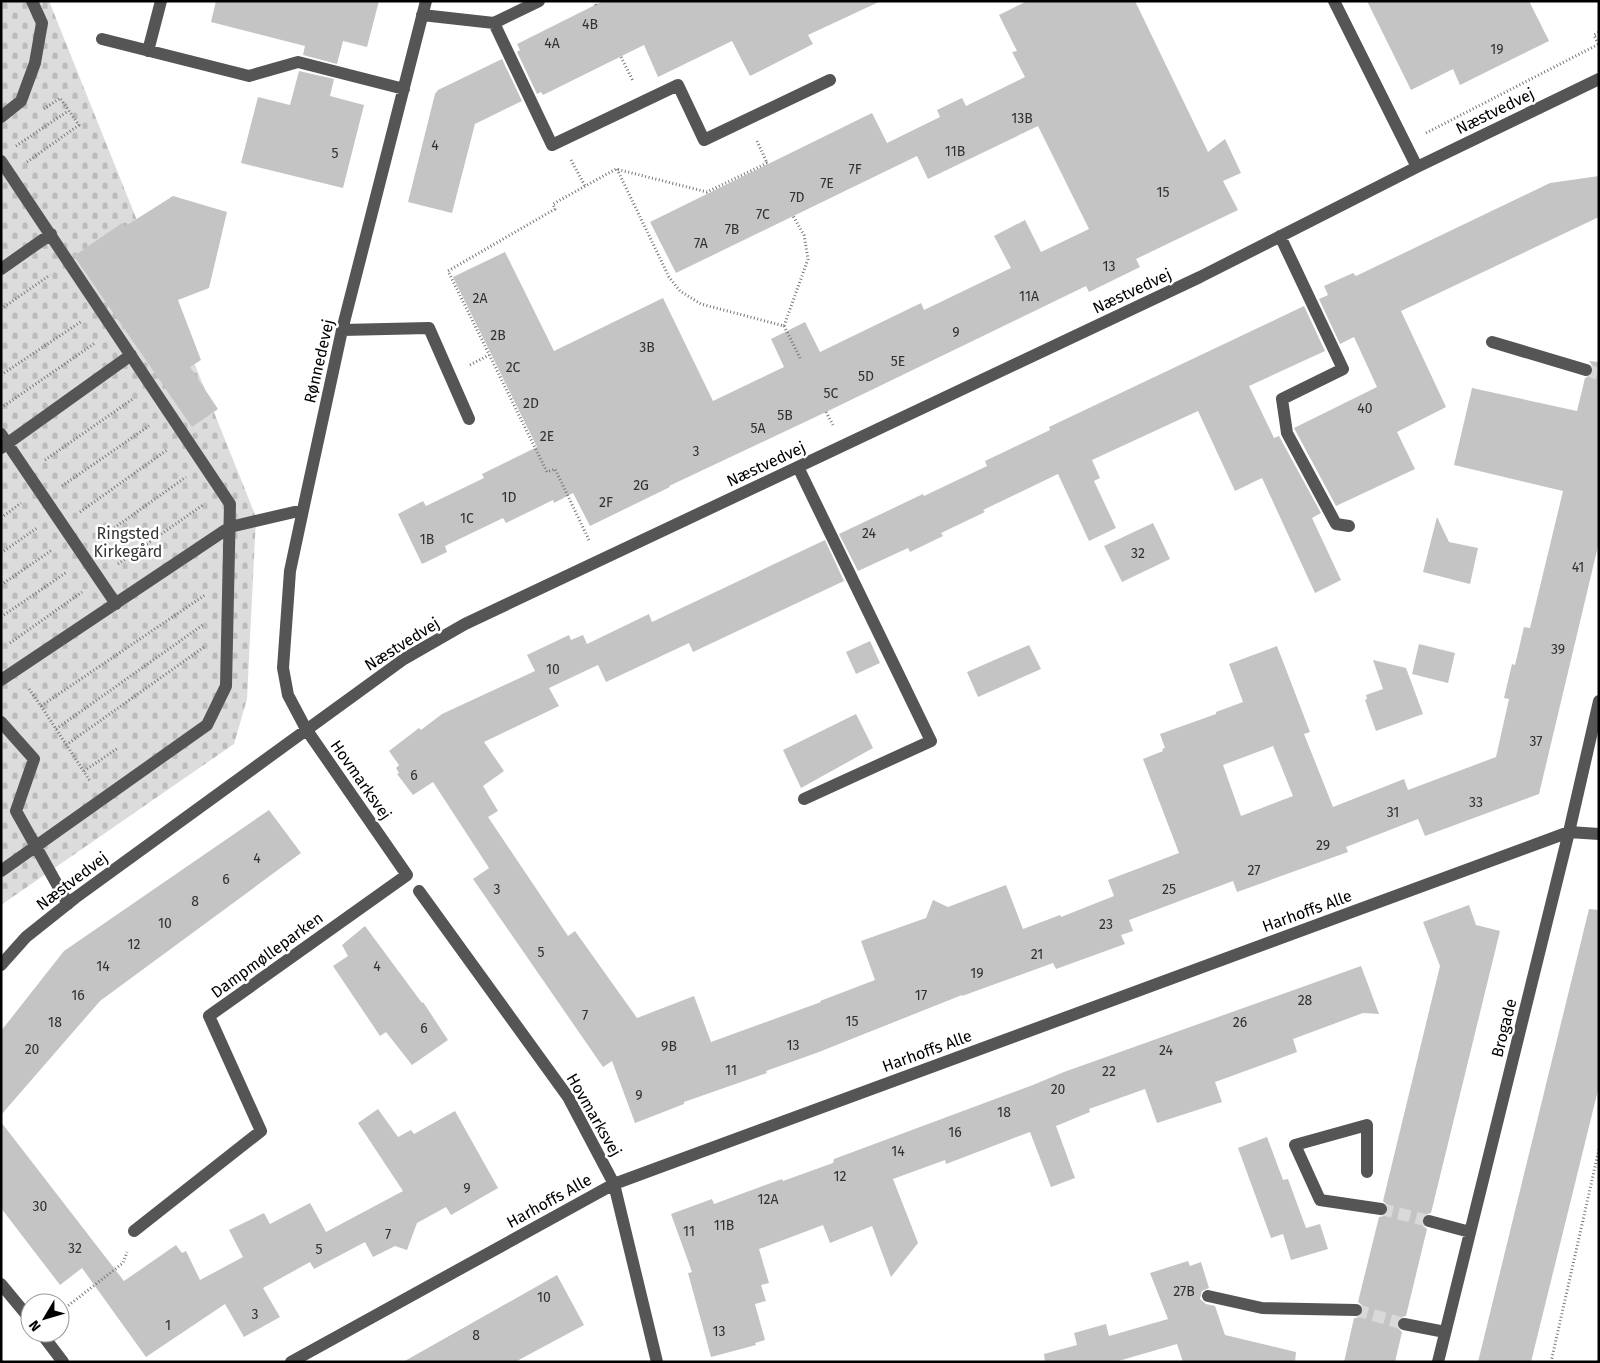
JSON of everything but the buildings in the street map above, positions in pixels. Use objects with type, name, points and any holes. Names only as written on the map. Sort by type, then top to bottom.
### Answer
[{"type":"street","points":[[1,117],[22,101],[35,63],[42,23],[32,1]]},
{"type":"street","points":[[148,51],[161,1]]},
{"type":"street","name":"Rønnedevej","points":[[306,729],[288,695],[283,668],[290,572],[342,330],[426,1]]},
{"type":"street","points":[[422,15],[494,23],[539,1]]},
{"type":"street","points":[[1334,1],[1417,167]]},
{"type":"street","points":[[494,23],[552,145],[678,85],[704,140],[830,80]]},
{"type":"street","points":[[102,39],[249,76],[298,62],[404,89]]},
{"type":"street","name":"Næstvedvej","points":[[1,965],[26,937],[68,904],[306,729],[404,659],[465,624],[1200,277],[1417,167],[1599,79]]},
{"type":"street","points":[[1,871],[207,724],[226,686],[230,527],[230,504],[10,174],[5,156]]},
{"type":"street","points":[[1,269],[51,234]]},
{"type":"street","points":[[1280,236],[1343,369],[1282,399],[1287,433],[1336,524],[1349,526]]},
{"type":"street","points":[[342,330],[429,328],[469,419]]},
{"type":"street","points":[[1492,342],[1586,370]]},
{"type":"street","points":[[116,604],[28,472],[3,442],[132,355]]},
{"type":"street","points":[[798,467],[931,741],[804,798]]},
{"type":"street","points":[[1,680],[230,527],[303,510]]},
{"type":"street","name":"Brogade","points":[[1438,1362],[1569,832],[1599,701]]},
{"type":"street","points":[[1,722],[34,759],[16,811],[68,904]]},
{"type":"street","name":"Hovmarksvej","points":[[306,729],[407,874]]},
{"type":"street","name":"Harhoffs Alle","points":[[291,1362],[614,1184],[1569,832],[1599,834]]},
{"type":"street","name":"Dampmølleparken","points":[[134,1231],[261,1130],[209,1016],[407,874]]},
{"type":"street","name":"Hovmarksvej","points":[[419,891],[568,1097],[614,1184],[657,1362]]},
{"type":"street","points":[[1367,1172],[1367,1125],[1295,1145],[1320,1200],[1381,1209]]},
{"type":"street","points":[[1429,1221],[1470,1232]]},
{"type":"street","points":[[1,1284],[20,1307]]},
{"type":"street","points":[[1208,1296],[1262,1308],[1356,1310]]},
{"type":"street","points":[[1404,1324],[1445,1332]]},
{"type":"street","points":[[49,1343],[63,1362]]},
{"type":"path","points":[[1405,143],[1599,44],[1594,35],[1599,32]]},
{"type":"path","points":[[10,174],[79,125],[60,98],[38,113]]},
{"type":"path","points":[[5,156],[68,111]]},
{"type":"path","points":[[561,141],[585,186]]},
{"type":"path","points":[[600,561],[555,469],[547,472],[448,271],[555,209],[553,204],[616,169],[707,192],[768,164]]},
{"type":"path","points":[[616,169],[669,277],[680,291],[701,304],[784,326]]},
{"type":"path","points":[[793,216],[804,235],[808,259],[784,326],[801,360]]},
{"type":"path","points":[[1,309],[69,262]]},
{"type":"path","points":[[1,375],[100,309]]},
{"type":"path","points":[[1,408],[115,330]]},
{"type":"path","points":[[28,472],[151,386]]},
{"type":"path","points":[[45,498],[169,412]]},
{"type":"path","points":[[63,524],[186,437]]},
{"type":"path","points":[[81,552],[204,464]]},
{"type":"path","points":[[99,578],[222,492]]},
{"type":"path","points":[[1,553],[40,525]]},
{"type":"path","points":[[1,585],[55,548]]},
{"type":"path","points":[[1,616],[70,569]]},
{"type":"path","points":[[41,706],[228,579]]},
{"type":"path","points":[[9,644],[85,590]]},
{"type":"path","points":[[56,729],[228,607]]},
{"type":"path","points":[[66,745],[227,632]]},
{"type":"path","points":[[16,671],[101,799]]},
{"type":"path","points":[[84,771],[118,748]]},
{"type":"path","points":[[1550,1362],[1599,1149]]},
{"type":"path","points":[[70,1304],[123,1263],[134,1231]]},
{"type":"green space","name":"Ringsted Kirkegård","points":[[1,1],[49,1],[256,517],[247,699],[234,744],[1,905]]},
{"type":"tunnel","points":[[1586,370],[1599,374]]},
{"type":"tunnel","points":[[1381,1209],[1429,1221]]},
{"type":"tunnel","points":[[1356,1310],[1404,1324]]}]
